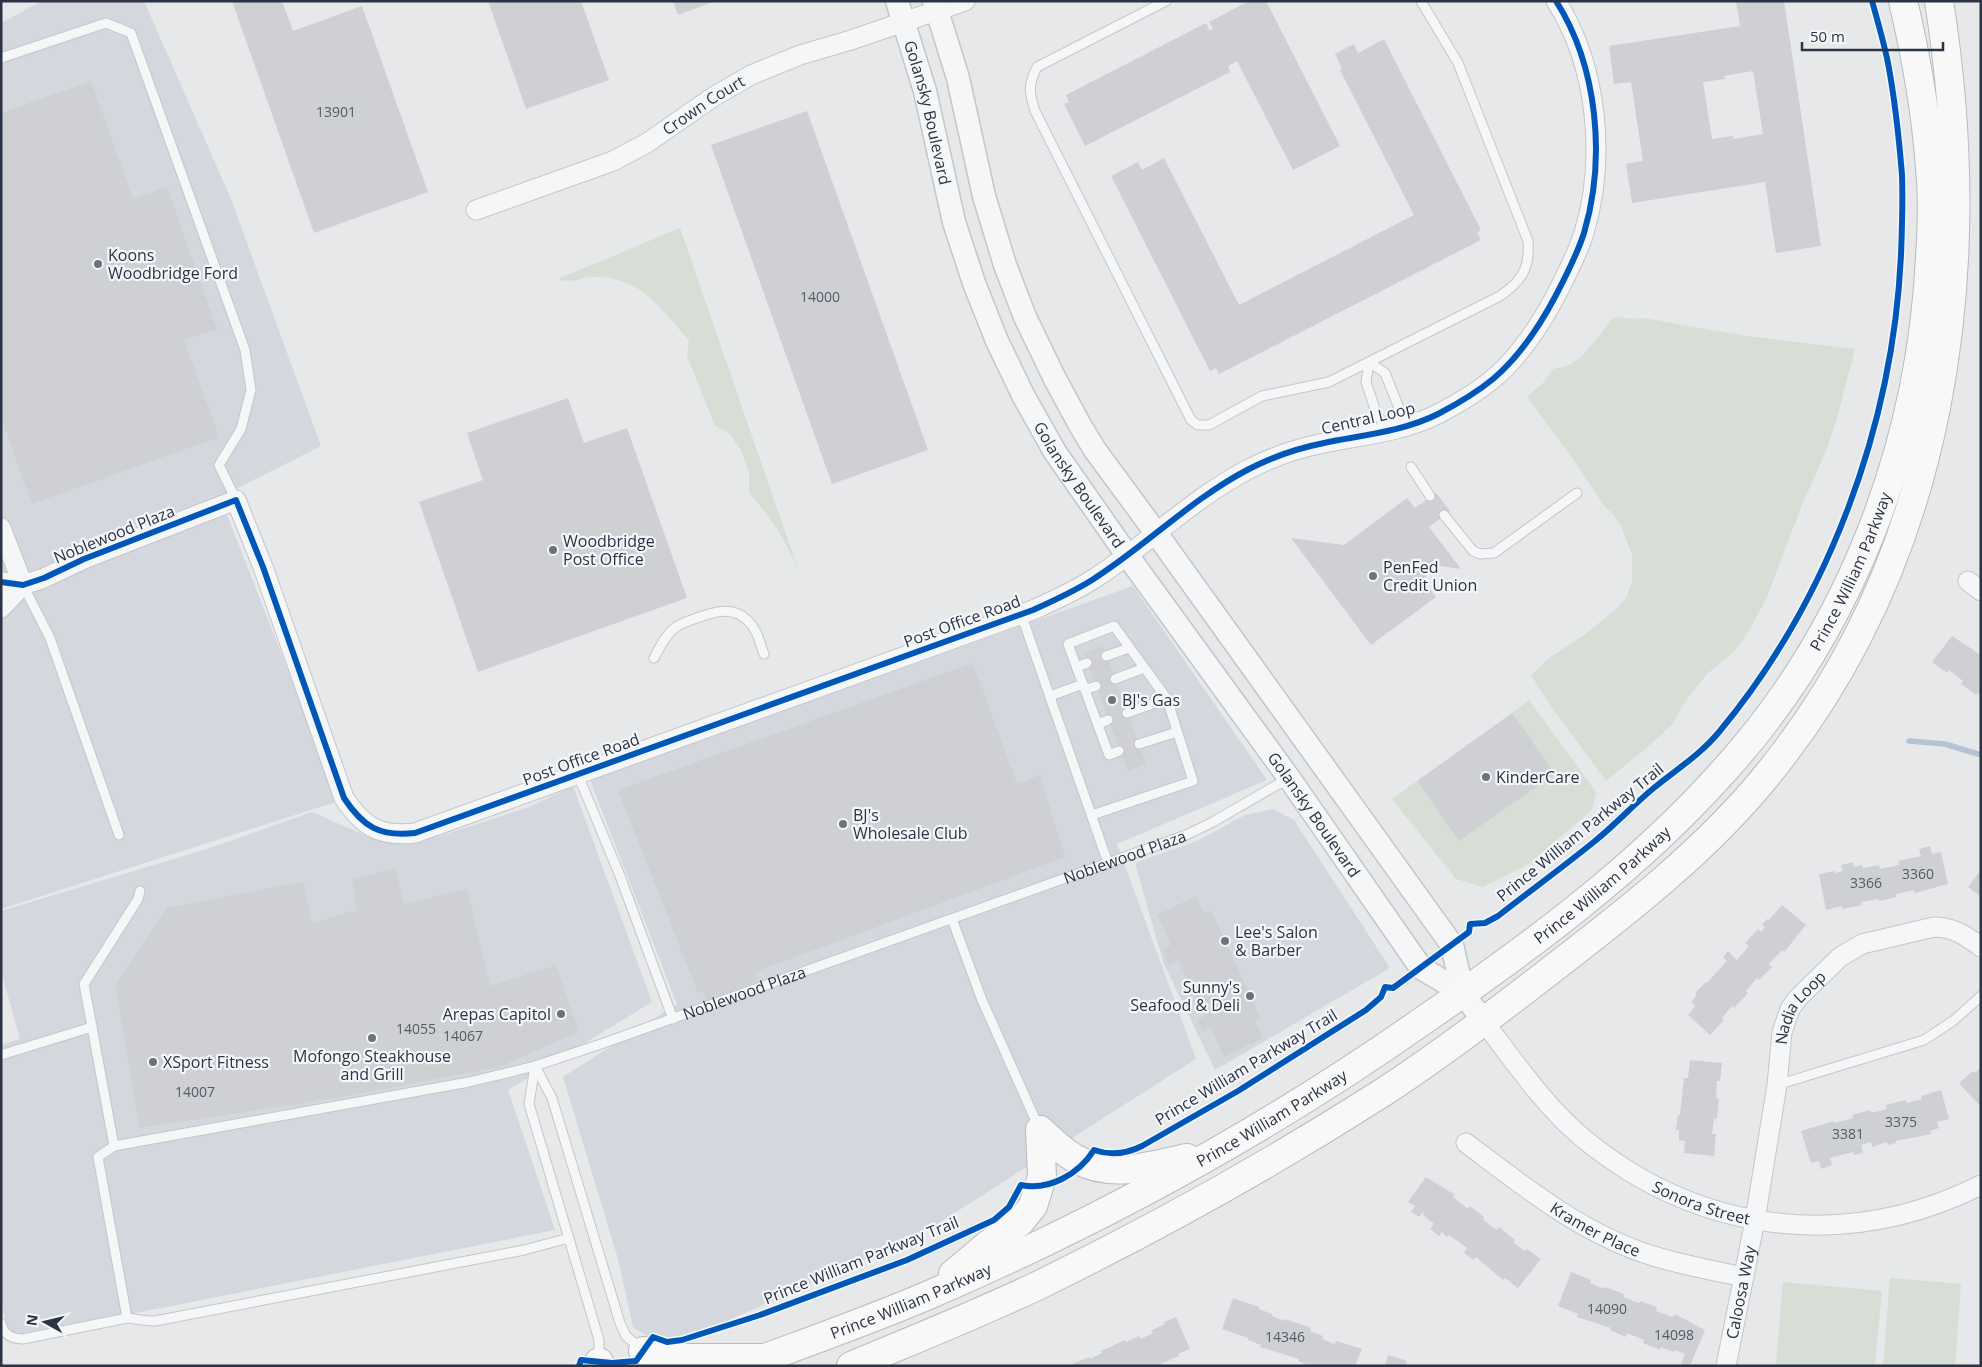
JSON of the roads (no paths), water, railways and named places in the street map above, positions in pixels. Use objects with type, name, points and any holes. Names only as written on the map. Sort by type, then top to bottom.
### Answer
[{"type":"highway","name":"Prince William Parkway","points":[[754,1362],[929,1295],[1078,1226],[1216,1152],[1327,1086],[1463,993],[1548,930],[1617,875],[1671,826],[1722,774],[1754,736],[1790,686],[1846,590],[1888,489],[1908,418],[1921,356],[1929,291],[1932,224],[1931,171],[1924,105],[1903,1]]},
{"type":"highway","points":[[851,1366],[963,1320],[1036,1286],[1180,1213],[1238,1181],[1385,1091],[1484,1022],[1592,939],[1695,852],[1737,810],[1768,774],[1804,727],[1836,678],[1871,615],[1892,572],[1910,528],[1933,459],[1946,410],[1957,348],[1965,285],[1967,212],[1965,152],[1957,92],[1939,1]]},
{"type":"highway","points":[[1040,1130],[1076,1159],[1108,1169],[1130,1170],[1216,1152]]},
{"type":"highway","points":[[929,1295],[990,1243],[1020,1222],[1030,1210],[1036,1198],[1042,1177],[1040,1130]]},
{"type":"highway","points":[[643,1351],[666,1358],[754,1362]]},
{"type":"street","name":"Golansky Boulevard","points":[[896,1],[905,22],[925,91],[954,222],[974,283],[997,341],[1024,397],[1055,452],[1127,555],[1289,778],[1421,968],[1463,993]]},
{"type":"street","name":"Crown Court","points":[[476,210],[613,161],[647,144],[713,97],[752,75],[800,55],[905,22],[935,6],[965,1]]},
{"type":"street","name":"Central Loop","points":[[1127,555],[1200,499],[1225,482],[1251,468],[1286,454],[1322,443],[1390,431],[1435,416],[1464,400],[1506,367],[1530,338],[1547,311],[1577,251],[1589,212],[1594,182],[1596,144],[1587,77],[1571,29],[1556,1]]},
{"type":"street","name":"Golansky Boulevard","points":[[935,6],[958,78],[984,196],[1005,265],[1025,316],[1054,379],[1095,450],[1452,945],[1463,993],[1484,1022]]},
{"type":"street","name":"Post Office Road","points":[[236,500],[260,558],[344,798],[355,815],[368,825],[382,832],[398,835],[415,833],[1021,614],[1067,594],[1093,580],[1127,555]]},
{"type":"street","name":"Noblewood Plaza","points":[[1,608],[23,586],[84,559],[236,500]]},
{"type":"street","points":[[1,528],[23,586]]},
{"type":"street","points":[[1,582],[23,586]]},
{"type":"street","name":"Nadia Loop","points":[[1755,1220],[1777,1085],[1782,1032],[1790,1009],[1797,999],[1840,957],[1862,944],[1934,927],[1956,930],[1981,947]]},
{"type":"street","name":"Sonora Street","points":[[1484,1022],[1545,1099],[1584,1140],[1637,1176],[1672,1194],[1717,1211],[1755,1220],[1796,1225],[1836,1225],[1882,1220],[1919,1211],[1954,1198],[1981,1185]]},
{"type":"street","name":"Kramer Place","points":[[1466,1143],[1583,1226],[1614,1241],[1666,1260],[1744,1277]]},
{"type":"street","name":"Caloosa Way","points":[[1726,1366],[1755,1220]]},
{"type":"lane","points":[[1166,1],[1037,68],[1030,81],[1030,95],[1035,111],[1191,420],[1198,425],[1209,425],[1262,396],[1328,382],[1500,296],[1512,288],[1524,274],[1529,256],[1528,241],[1458,63],[1420,1]]},
{"type":"lane","points":[[1,58],[106,23],[132,33],[245,350],[251,390],[241,429],[219,465],[236,500]]},
{"type":"lane","points":[[1369,362],[1386,373],[1398,408],[1390,431]]},
{"type":"lane","points":[[1369,362],[1366,382],[1377,415],[1390,431]]},
{"type":"lane","points":[[1411,468],[1430,496]]},
{"type":"lane","points":[[1444,515],[1473,551],[1480,554],[1494,553],[1577,494]]},
{"type":"lane","points":[[23,586],[50,638],[119,835]]},
{"type":"lane","points":[[654,658],[666,638],[678,625],[709,614],[728,610],[750,622],[764,654]]},
{"type":"lane","points":[[1021,614],[1108,863]]},
{"type":"lane","points":[[1092,816],[1193,781],[1167,699],[1114,626],[1068,644],[1109,755],[1120,750]]},
{"type":"lane","points":[[1106,656],[1129,648]]},
{"type":"lane","points":[[1077,667],[1087,663]]},
{"type":"lane","points":[[1115,679],[1144,668]]},
{"type":"lane","points":[[1050,696],[1084,687],[1096,686]]},
{"type":"lane","points":[[1127,713],[1167,699]]},
{"type":"lane","points":[[1098,724],[1108,720]]},
{"type":"lane","points":[[1139,744],[1177,732]]},
{"type":"lane","points":[[578,775],[620,876],[673,1019]]},
{"type":"lane","name":"Noblewood Plaza","points":[[114,1146],[469,1082],[534,1066],[673,1019],[1203,827],[1289,778]]},
{"type":"lane","points":[[127,1318],[98,1157],[114,1146],[84,984],[138,900],[140,891]]},
{"type":"lane","points":[[952,919],[982,1000],[1040,1130]]},
{"type":"lane","points":[[1777,1085],[1924,1040],[1953,1021],[1981,996]]},
{"type":"lane","points":[[1,1055],[92,1027]]},
{"type":"lane","points":[[534,1066],[529,1104],[599,1340],[598,1364]]},
{"type":"lane","points":[[534,1066],[552,1098],[620,1323],[626,1336],[643,1351]]},
{"type":"lane","points":[[1,1323],[2,1328],[8,1335],[23,1339],[127,1318],[135,1318],[143,1322],[155,1321],[524,1250],[569,1238]]},
{"type":"waterway","points":[[1909,741],[1945,744],[1981,755]]},
{"type":"place","name":"Koons Woodbridge Ford","points":[[98,264]]},
{"type":"place","name":"Woodbridge Post Office","points":[[553,550]]},
{"type":"place","name":"PenFed Credit Union","points":[[1373,576]]},
{"type":"place","name":"BJ's Gas","points":[[1112,700]]},
{"type":"place","name":"KinderCare","points":[[1486,777]]},
{"type":"place","name":"BJ's Wholesale Club","points":[[843,824]]},
{"type":"place","name":"Lee's Salon & Barber","points":[[1225,941]]},
{"type":"place","name":"Sunny's Seafood & Deli","points":[[1250,996]]},
{"type":"place","name":"Arepas Capitol","points":[[561,1014]]},
{"type":"place","name":"Mofongo Steakhouse and Grill","points":[[372,1038]]},
{"type":"place","name":"XSport Fitness","points":[[153,1062]]}]
